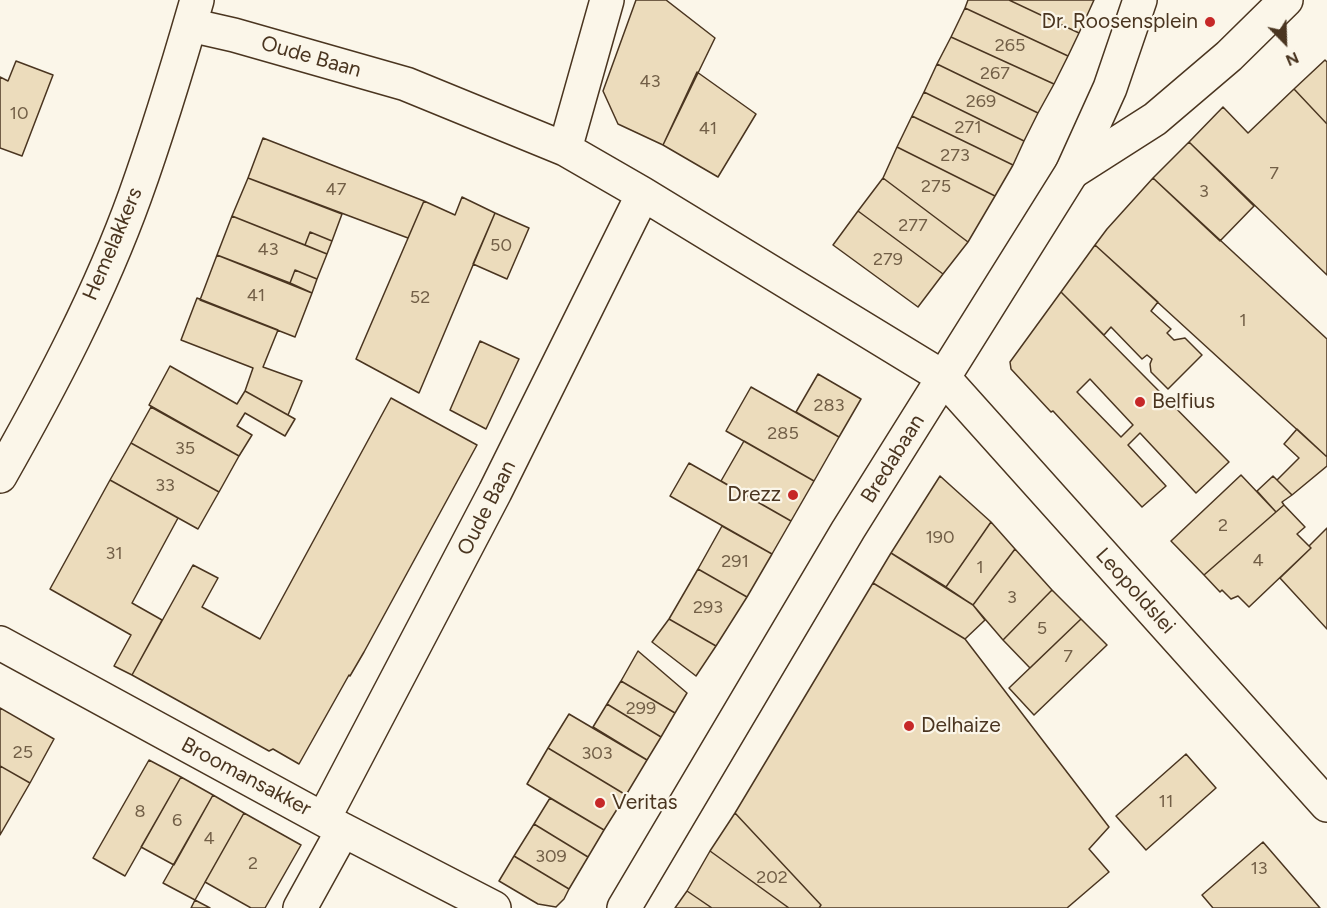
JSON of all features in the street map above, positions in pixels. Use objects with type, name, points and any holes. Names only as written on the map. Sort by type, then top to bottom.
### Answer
[{"type":"street","points":[[564,149],[607,0]]},
{"type":"street","name":"Bredabaan","points":[[624,908],[806,600],[1072,172],[1110,88],[1140,0]]},
{"type":"street","points":[[1072,172],[1155,119],[1229,56],[1286,0]]},
{"type":"street","name":"Oude Baan","points":[[193,13],[234,35],[406,84],[564,149],[644,194],[943,377]]},
{"type":"street","name":"Hemelakkers","points":[[0,476],[58,369],[135,197],[193,13]]},
{"type":"street","name":"Oude Baan","points":[[300,908],[334,824],[495,492],[644,194]]},
{"type":"street","name":"Leopoldslei","points":[[943,377],[1327,805]]},
{"type":"street","name":"Broomansakker","points":[[0,643],[494,908]]},
{"type":"building","points":[[636,0],[666,0],[715,38],[663,145],[618,124],[603,91]]},
{"type":"building","points":[[968,0],[1009,0],[1079,33],[1068,56],[965,8]]},
{"type":"building","points":[[1009,0],[1094,0],[1079,33]]},
{"type":"building","points":[[965,8],[1068,56],[1054,84],[951,37]]},
{"type":"building","points":[[951,37],[1054,84],[1038,113],[937,64]]},
{"type":"building","points":[[1325,60],[1327,62],[1327,124],[1294,89]]},
{"type":"building","points":[[16,61],[53,75],[22,156],[0,148],[0,77],[8,81]]},
{"type":"building","points":[[937,64],[1038,113],[1024,141],[924,92]]},
{"type":"building","points":[[697,72],[756,114],[718,177],[663,145]]},
{"type":"building","points":[[1294,89],[1327,124],[1327,275],[1189,142],[1223,107],[1248,133]]},
{"type":"building","points":[[924,92],[1024,141],[1013,165],[912,116]]},
{"type":"building","points":[[912,116],[1013,165],[995,196],[897,147]]},
{"type":"building","points":[[263,138],[424,201],[408,238],[248,178]]},
{"type":"building","points":[[1189,142],[1254,206],[1220,241],[1153,178]]},
{"type":"building","points":[[897,147],[995,196],[968,242],[883,178]]},
{"type":"building","points":[[248,178],[342,214],[332,241],[310,232],[305,245],[232,216]]},
{"type":"building","points":[[883,178],[968,242],[943,274],[858,211]]},
{"type":"building","points":[[1153,178],[1327,339],[1327,457],[1095,245]]},
{"type":"building","points":[[462,197],[495,213],[419,393],[356,359],[424,201],[455,215]]},
{"type":"building","points":[[858,211],[943,274],[918,307],[833,245]]},
{"type":"building","points":[[495,213],[529,228],[507,279],[473,264]]},
{"type":"building","points":[[232,216],[327,254],[317,279],[295,270],[290,283],[217,255]]},
{"type":"building","points":[[310,232],[332,241],[327,254],[305,245]]},
{"type":"building","points":[[1095,245],[1158,302],[1151,311],[1171,329],[1167,333],[1174,340],[1185,338],[1202,355],[1168,389],[1151,372],[1152,359],[1147,355],[1142,359],[1111,327],[1104,335],[1061,292]]},
{"type":"building","points":[[217,255],[312,293],[295,337],[200,300]]},
{"type":"building","points":[[295,270],[317,279],[312,293],[290,283]]},
{"type":"building","name":"Belfius","points":[[1061,292],[1229,462],[1196,493],[1140,433],[1128,445],[1166,486],[1142,507],[1011,369],[1010,362]],"holes":[[[1090,379],[1133,425],[1121,437],[1077,392]]]},
{"type":"building","points":[[197,298],[278,330],[263,367],[302,381],[288,415],[245,391],[253,368],[181,340]]},
{"type":"building","points":[[480,341],[519,359],[486,429],[450,410]]},
{"type":"building","points":[[170,366],[237,404],[245,391],[295,419],[285,436],[245,413],[237,426],[252,435],[239,456],[149,405]]},
{"type":"building","points":[[818,374],[861,399],[839,437],[796,412]]},
{"type":"building","points":[[751,387],[839,437],[814,481],[726,431]]},
{"type":"building","points":[[391,398],[477,445],[364,652],[299,764],[273,749],[269,751],[132,675],[193,565],[218,578],[202,607],[260,639]]},
{"type":"building","points":[[151,407],[239,456],[219,492],[131,443]]},
{"type":"building","points":[[1297,429],[1327,457],[1327,466],[1292,495],[1277,480],[1299,458],[1284,444]]},
{"type":"building","points":[[744,441],[814,481],[791,521],[721,481]]},
{"type":"building","points":[[131,443],[219,492],[198,529],[110,480]]},
{"type":"building","points":[[689,463],[791,521],[772,554],[670,496]]},
{"type":"building","points":[[1241,475],[1276,512],[1204,575],[1171,541]]},
{"type":"building","points":[[940,476],[991,522],[946,587],[891,553]]},
{"type":"building","points":[[1273,476],[1292,495],[1282,502],[1284,505],[1276,512],[1257,491]]},
{"type":"building","points":[[110,480],[178,518],[132,603],[162,620],[132,675],[114,666],[131,635],[50,589]]},
{"type":"building","points":[[1284,505],[1305,527],[1297,534],[1311,548],[1249,607],[1238,596],[1231,599],[1222,590],[1220,592],[1204,575]]},
{"type":"building","points":[[991,522],[1015,549],[973,605],[946,587]]},
{"type":"building","points":[[722,526],[772,554],[747,597],[698,569]]},
{"type":"building","points":[[1327,528],[1327,629],[1280,578],[1311,548],[1309,546]]},
{"type":"building","points":[[1015,549],[1052,590],[1003,640],[973,605]]},
{"type":"building","points":[[891,553],[973,605],[985,620],[965,639],[873,583]]},
{"type":"building","points":[[698,569],[747,597],[716,646],[669,619]]},
{"type":"building","name":"Delhaize","points":[[873,583],[965,639],[1109,827],[1089,849],[1109,872],[1067,908],[819,908],[821,905],[735,813]]},
{"type":"building","points":[[1052,590],[1081,619],[1030,668],[1003,640]]},
{"type":"building","points":[[669,619],[716,646],[696,676],[652,642]]},
{"type":"building","points":[[1081,619],[1107,645],[1034,715],[1009,688]]},
{"type":"building","points":[[638,651],[687,693],[675,713],[621,681]]},
{"type":"building","points":[[621,681],[675,713],[661,737],[607,704]]},
{"type":"building","points":[[607,704],[661,737],[647,760],[593,727]]},
{"type":"building","points":[[0,708],[54,739],[30,783],[0,766]]},
{"type":"building","points":[[569,714],[647,760],[626,795],[548,748]]},
{"type":"building","points":[[548,748],[626,795],[604,830],[527,784]]},
{"type":"building","points":[[1186,754],[1216,788],[1146,850],[1116,816]]},
{"type":"building","points":[[149,760],[181,777],[125,876],[93,858]]},
{"type":"building","points":[[0,766],[30,783],[0,835]]},
{"type":"building","points":[[181,777],[213,795],[174,865],[141,847]]},
{"type":"building","points":[[213,795],[244,813],[195,900],[163,883]]},
{"type":"building","points":[[550,798],[604,830],[588,857],[534,824]]},
{"type":"building","points":[[244,813],[301,845],[265,908],[251,908],[205,882]]},
{"type":"building","points":[[735,813],[821,905],[819,908],[789,908],[710,851]]},
{"type":"building","points":[[534,824],[588,857],[569,889],[514,856]]},
{"type":"building","points":[[1263,842],[1320,908],[1213,908],[1202,895]]},
{"type":"building","points":[[710,851],[789,908],[712,908],[687,891]]},
{"type":"building","points":[[514,856],[569,889],[564,899],[556,907],[538,904],[499,881]]},
{"type":"building","points":[[687,891],[712,908],[675,908]]},
{"type":"building","points":[[195,900],[210,908],[191,908]]},
{"type":"place","name":"Dr. Roosensplein","points":[[1210,22]]},
{"type":"place","name":"Belfius","points":[[1140,402]]},
{"type":"place","name":"Drezz","points":[[793,495]]},
{"type":"place","name":"Delhaize","points":[[909,726]]},
{"type":"place","name":"Veritas","points":[[600,803]]}]
